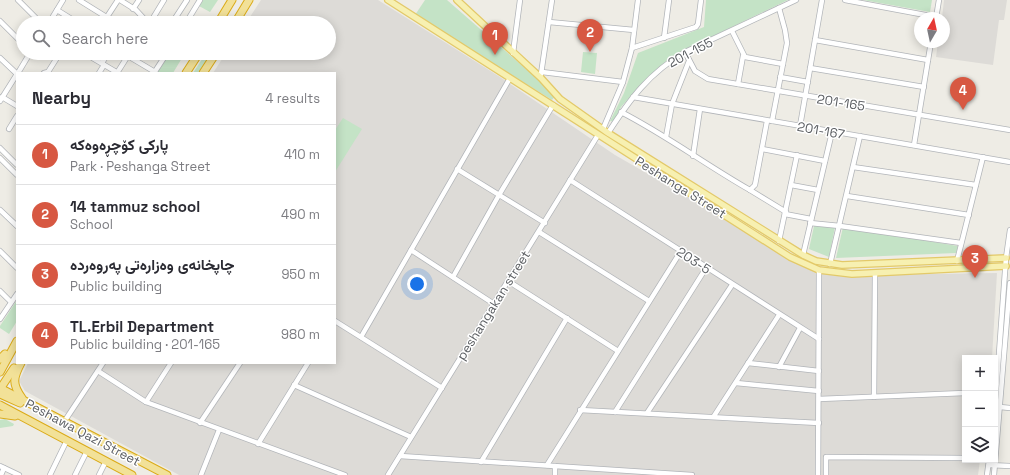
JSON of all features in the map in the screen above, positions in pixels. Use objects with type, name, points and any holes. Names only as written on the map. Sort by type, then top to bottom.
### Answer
[{"type":"highway","points":[[222,16],[232,0]]},
{"type":"highway","points":[[239,16],[248,1]]},
{"type":"highway","points":[[187,72],[194,60]]},
{"type":"highway","points":[[204,72],[211,60]]},
{"type":"highway","points":[[1,356],[16,340]]},
{"type":"highway","points":[[0,372],[16,341]]},
{"type":"highway","points":[[18,364],[0,390],[19,402],[32,405]]},
{"type":"highway","points":[[19,364],[14,376],[14,384],[25,401]]},
{"type":"highway","name":"Peshawa Qazi Street","points":[[0,390],[25,401],[167,475]]},
{"type":"highway","name":"Peshawa Qazi Street","points":[[0,404],[21,417],[67,440],[128,474]]},
{"type":"highway","points":[[0,414],[21,417]]},
{"type":"main road","name":"Peshanga Street","points":[[388,0],[787,255],[819,270],[852,274],[875,274],[1003,266]]},
{"type":"main road","name":"Peshanga Street","points":[[458,0],[513,53],[541,75],[560,99],[608,133],[803,255],[830,264],[901,264],[1006,258]]},
{"type":"main road","points":[[553,105],[560,99]]},
{"type":"main road","points":[[705,202],[709,196]]},
{"type":"main road","points":[[787,255],[791,248]]},
{"type":"main road","points":[[1000,258],[1003,262],[1003,266]]},
{"type":"main road","points":[[901,264],[902,272]]},
{"type":"street","points":[[18,0],[34,16]]},
{"type":"street","points":[[79,0],[104,16]]},
{"type":"street","points":[[107,16],[119,0],[141,16]]},
{"type":"street","points":[[133,9],[139,0]]},
{"type":"street","points":[[154,16],[164,0]]},
{"type":"street","points":[[177,16],[187,0],[196,6]]},
{"type":"street","points":[[190,16],[200,0]]},
{"type":"street","points":[[513,53],[520,0]]},
{"type":"street","points":[[552,0],[541,75],[622,82]]},
{"type":"street","points":[[602,129],[622,82],[632,48],[638,0]]},
{"type":"street","points":[[664,38],[669,0]]},
{"type":"street","points":[[632,48],[696,27],[698,24],[701,0]]},
{"type":"street","name":"201-155","points":[[608,133],[621,112],[633,97],[659,70],[685,52],[796,0]]},
{"type":"street","points":[[800,126],[822,0]]},
{"type":"street","points":[[847,0],[914,13]]},
{"type":"street","points":[[937,12],[939,0]]},
{"type":"street","points":[[53,16],[61,1]]},
{"type":"street","points":[[750,190],[755,185],[762,149],[778,91],[783,64],[787,38],[779,8]]},
{"type":"street","points":[[57,10],[67,16]]},
{"type":"street","points":[[0,21],[16,37]]},
{"type":"street","points":[[549,22],[634,30]]},
{"type":"street","points":[[732,31],[743,56],[738,84]]},
{"type":"street","points":[[815,40],[928,60]]},
{"type":"street","points":[[914,146],[931,48]]},
{"type":"street","name":"201-165","points":[[685,52],[695,72],[701,76],[806,96],[1010,130]]},
{"type":"street","points":[[743,56],[783,64]]},
{"type":"street","points":[[0,58],[16,74]]},
{"type":"street","points":[[19,72],[26,60]]},
{"type":"street","points":[[48,72],[55,60]]},
{"type":"street","points":[[96,60],[116,72]]},
{"type":"street","points":[[99,72],[105,60]]},
{"type":"street","points":[[119,72],[126,60]]},
{"type":"street","points":[[138,60],[155,72],[162,60]]},
{"type":"street","points":[[666,137],[672,104],[689,61]]},
{"type":"street","points":[[810,68],[924,87]]},
{"type":"street","points":[[16,76],[1,99],[16,106]]},
{"type":"street","points":[[780,77],[808,82]]},
{"type":"street","points":[[361,337],[510,78]]},
{"type":"street","name":"201-167","points":[[633,97],[1010,162]]},
{"type":"street","points":[[453,277],[499,195],[553,105]]},
{"type":"street","points":[[693,156],[700,109]]},
{"type":"street","points":[[621,112],[666,137],[693,156],[750,190],[785,214],[811,221],[840,226],[961,244]]},
{"type":"street","points":[[9,129],[16,118]]},
{"type":"street","points":[[607,120],[614,125]]},
{"type":"street","points":[[803,255],[832,132]]},
{"type":"street","name":"peshangakan street","points":[[388,475],[598,135]]},
{"type":"street","points":[[830,264],[860,136]]},
{"type":"street","points":[[0,148],[15,163]]},
{"type":"street","points":[[762,149],[826,161]]},
{"type":"street","points":[[779,241],[797,155]]},
{"type":"street","points":[[957,261],[983,157]]},
{"type":"street","points":[[0,158],[16,174]]},
{"type":"street","points":[[853,167],[976,185]]},
{"type":"street","points":[[457,169],[545,223]]},
{"type":"street","name":"203-5","points":[[570,180],[732,285],[819,339]]},
{"type":"street","points":[[791,185],[818,190]]},
{"type":"street","points":[[846,196],[969,215]]},
{"type":"street","points":[[0,210],[16,225]]},
{"type":"street","points":[[996,391],[1003,266],[1006,258],[1010,230]]},
{"type":"street","points":[[539,232],[649,301]]},
{"type":"street","points":[[411,250],[494,304]]},
{"type":"street","points":[[0,251],[16,267]]},
{"type":"street","points":[[547,465],[580,410],[681,251]]},
{"type":"street","points":[[615,412],[706,268]]},
{"type":"street","points":[[818,475],[819,270]]},
{"type":"street","points":[[874,397],[875,274]]},
{"type":"street","points":[[508,281],[618,351]]},
{"type":"street","points":[[1010,283],[998,408],[1010,408]]},
{"type":"street","points":[[647,413],[732,285]]},
{"type":"street","points":[[0,290],[12,302]]},
{"type":"street","points":[[0,319],[16,296]]},
{"type":"street","points":[[714,416],[779,315]]},
{"type":"street","points":[[481,462],[567,318]]},
{"type":"street","points":[[336,322],[442,388]]},
{"type":"street","points":[[779,367],[800,328]]},
{"type":"street","points":[[748,363],[819,371]]},
{"type":"street","points":[[64,422],[102,364]]},
{"type":"street","points":[[146,402],[170,364]]},
{"type":"street","points":[[200,423],[239,364]]},
{"type":"street","points":[[258,444],[307,364]]},
{"type":"street","points":[[98,371],[146,402],[345,475]]},
{"type":"street","points":[[736,383],[819,390]]},
{"type":"street","points":[[294,385],[411,437]]},
{"type":"street","points":[[819,399],[962,393]]},
{"type":"street","points":[[580,410],[714,416],[818,423]]},
{"type":"street","points":[[994,475],[997,427]]},
{"type":"street","points":[[201,475],[219,430]]},
{"type":"street","points":[[50,475],[67,440]]},
{"type":"street","points":[[75,475],[87,451]]},
{"type":"street","points":[[400,456],[547,465],[603,472],[692,475]]},
{"type":"street","points":[[826,475],[826,457],[962,458]]},
{"type":"street","points":[[99,475],[106,461]]},
{"type":"street","points":[[987,475],[989,463]]},
{"type":"street","points":[[991,463],[995,465],[1010,466]]},
{"type":"street","points":[[555,466],[555,475]]},
{"type":"street","points":[[1,475],[2,467],[18,475]]},
{"type":"shaded area","points":[[261,0],[378,0],[500,77],[615,155],[808,266],[839,273],[997,273],[992,355],[962,355],[962,463],[980,463],[978,475],[179,475],[25,391],[19,381],[28,364],[336,364],[336,72],[214,72],[221,60],[336,60],[336,16],[251,16]]},
{"type":"shaded area","points":[[944,0],[1007,0],[1004,20],[999,20],[993,65],[936,57],[937,48],[950,48],[950,12],[943,12]]},
{"type":"green space","points":[[203,0],[218,0],[210,12],[199,6]]},
{"type":"green space","points":[[425,0],[447,0],[556,95],[552,100],[415,15]]},
{"type":"green space","points":[[706,0],[788,0],[672,56],[646,79],[621,107],[614,122],[610,121],[624,93],[638,53],[704,27]]},
{"type":"green space","points":[[863,0],[932,0],[930,12]]},
{"type":"green space","points":[[583,52],[597,53],[595,74],[581,72]]},
{"type":"green space","points":[[165,60],[181,60],[174,72],[158,72]]},
{"type":"green space","points":[[201,60],[206,60],[199,72],[194,72]]},
{"type":"green space","points":[[343,118],[362,129],[336,170],[336,128]]},
{"type":"green space","points":[[814,226],[835,227],[829,257],[809,249]]},
{"type":"green space","points":[[843,227],[958,246],[956,253],[836,258]]},
{"type":"green space","points":[[16,302],[16,323],[9,334],[0,328]]},
{"type":"green space","points":[[5,419],[14,424],[13,426],[0,428],[0,420]]},
{"type":"place","name":"14 tammuz school","points":[[590,52]]},
{"type":"place","name":"پارکی کۆچڕەوەکە","points":[[495,55]]},
{"type":"place","name":"TL.Erbil Department","points":[[963,110]]},
{"type":"place","name":"چاپخانەی وەزارەتی پەروەردە","points":[[975,278]]}]
